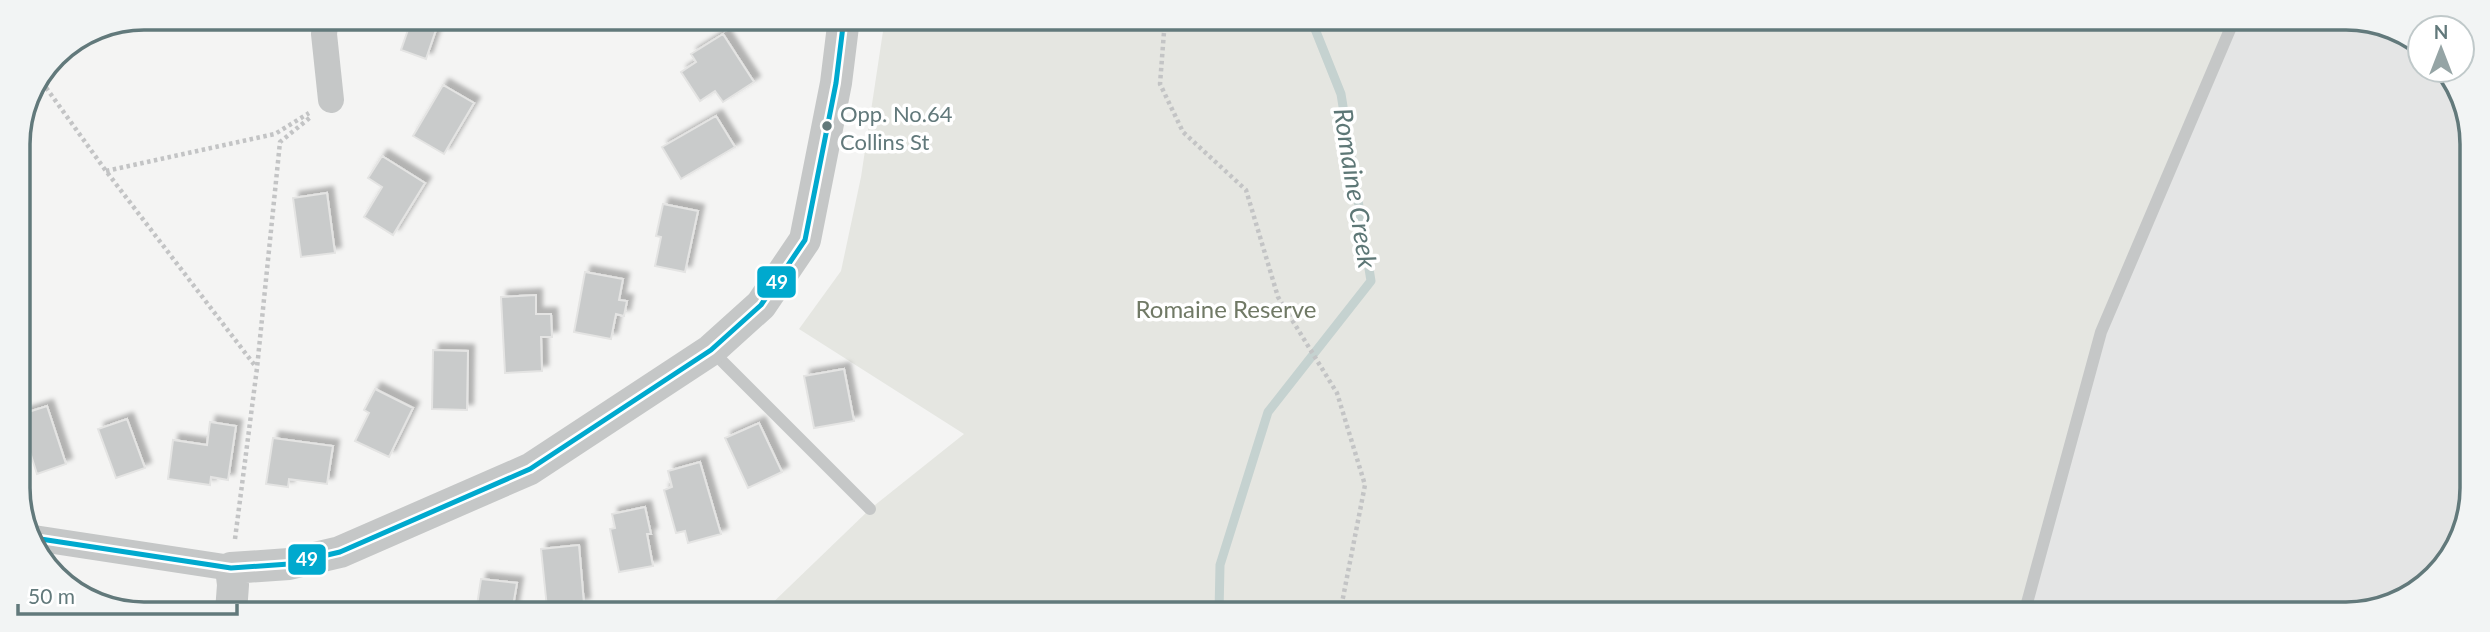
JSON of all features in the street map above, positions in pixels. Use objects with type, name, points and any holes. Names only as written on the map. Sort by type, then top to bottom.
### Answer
[{"type":"street","points":[[324,30],[331,100]]},
{"type":"street","points":[[43,539],[231,568],[289,564],[340,552],[530,468],[711,350],[761,306],[805,240],[836,83],[843,30]]},
{"type":"street","points":[[231,568],[232,602]]},
{"type":"lane","points":[[2027,602],[2101,332],[2230,30]]},
{"type":"lane","points":[[711,350],[870,509]]},
{"type":"path","points":[[1164,30],[1160,84],[1183,132],[1246,190],[1278,297],[1337,393],[1365,485],[1342,602]]},
{"type":"path","points":[[46,87],[106,171],[257,368]]},
{"type":"path","points":[[106,171],[275,134],[331,100]]},
{"type":"path","points":[[231,568],[257,368],[281,142],[331,100]]},
{"type":"shaded area","points":[[2230,30],[2368,32],[2406,47],[2406,84],[2443,84],[2454,107],[2460,144],[2460,488],[2458,510],[2445,545],[2421,574],[2403,587],[2368,600],[2027,602],[2101,332]]},
{"type":"green space","name":"Romaine Reserve","points":[[883,30],[2230,30],[2101,332],[2027,602],[773,602],[870,509],[964,434],[799,329],[841,271],[861,177]]},
{"type":"building","points":[[408,30],[436,30],[426,59],[401,50]]},
{"type":"building","points":[[723,34],[754,82],[723,102],[715,91],[700,101],[681,72],[696,62],[691,54]]},
{"type":"building","points":[[443,85],[474,103],[444,154],[413,136]]},
{"type":"building","points":[[716,116],[735,147],[681,179],[662,147]]},
{"type":"building","points":[[382,156],[425,183],[393,235],[364,217],[382,187],[368,178]]},
{"type":"building","points":[[327,193],[335,253],[301,257],[293,198]]},
{"type":"building","points":[[663,204],[698,211],[685,272],[655,266],[661,237],[656,236]]},
{"type":"building","points":[[585,272],[623,279],[619,300],[627,301],[624,316],[616,314],[611,339],[574,332]]},
{"type":"building","points":[[536,295],[536,314],[551,314],[552,337],[541,337],[542,371],[505,373],[501,297]]},
{"type":"building","points":[[433,350],[468,351],[467,410],[432,409]]},
{"type":"building","points":[[844,369],[854,421],[814,428],[804,376]]},
{"type":"building","points":[[375,389],[413,408],[389,457],[355,441],[369,413],[364,410]]},
{"type":"building","points":[[47,406],[66,464],[37,474],[30,452],[30,411]]},
{"type":"building","points":[[127,419],[145,468],[116,478],[98,429]]},
{"type":"building","points":[[210,422],[236,426],[228,480],[211,477],[210,485],[168,479],[173,440],[207,445]]},
{"type":"building","points":[[759,423],[782,472],[748,488],[725,438]]},
{"type":"building","points":[[273,438],[333,446],[327,484],[289,479],[288,487],[266,484]]},
{"type":"building","points":[[700,462],[721,534],[688,543],[685,531],[676,533],[664,490],[672,487],[668,471]]},
{"type":"building","points":[[645,507],[651,534],[647,534],[653,566],[619,572],[610,529],[615,528],[612,514]]},
{"type":"building","points":[[579,545],[584,602],[546,602],[541,549]]},
{"type":"building","points":[[481,579],[517,583],[514,602],[478,602]]},
{"type":"waterway","name":"Romaine Creek","points":[[1219,602],[1220,565],[1268,412],[1371,281],[1341,94],[1315,30]]},
{"type":"transit line","name":"49","points":[[43,539],[231,568],[289,564],[340,552],[530,469],[711,350],[761,305],[805,240],[836,83],[843,30]]},
{"type":"place","name":"Opp. No.64 Collins St","points":[[827,126]]}]
